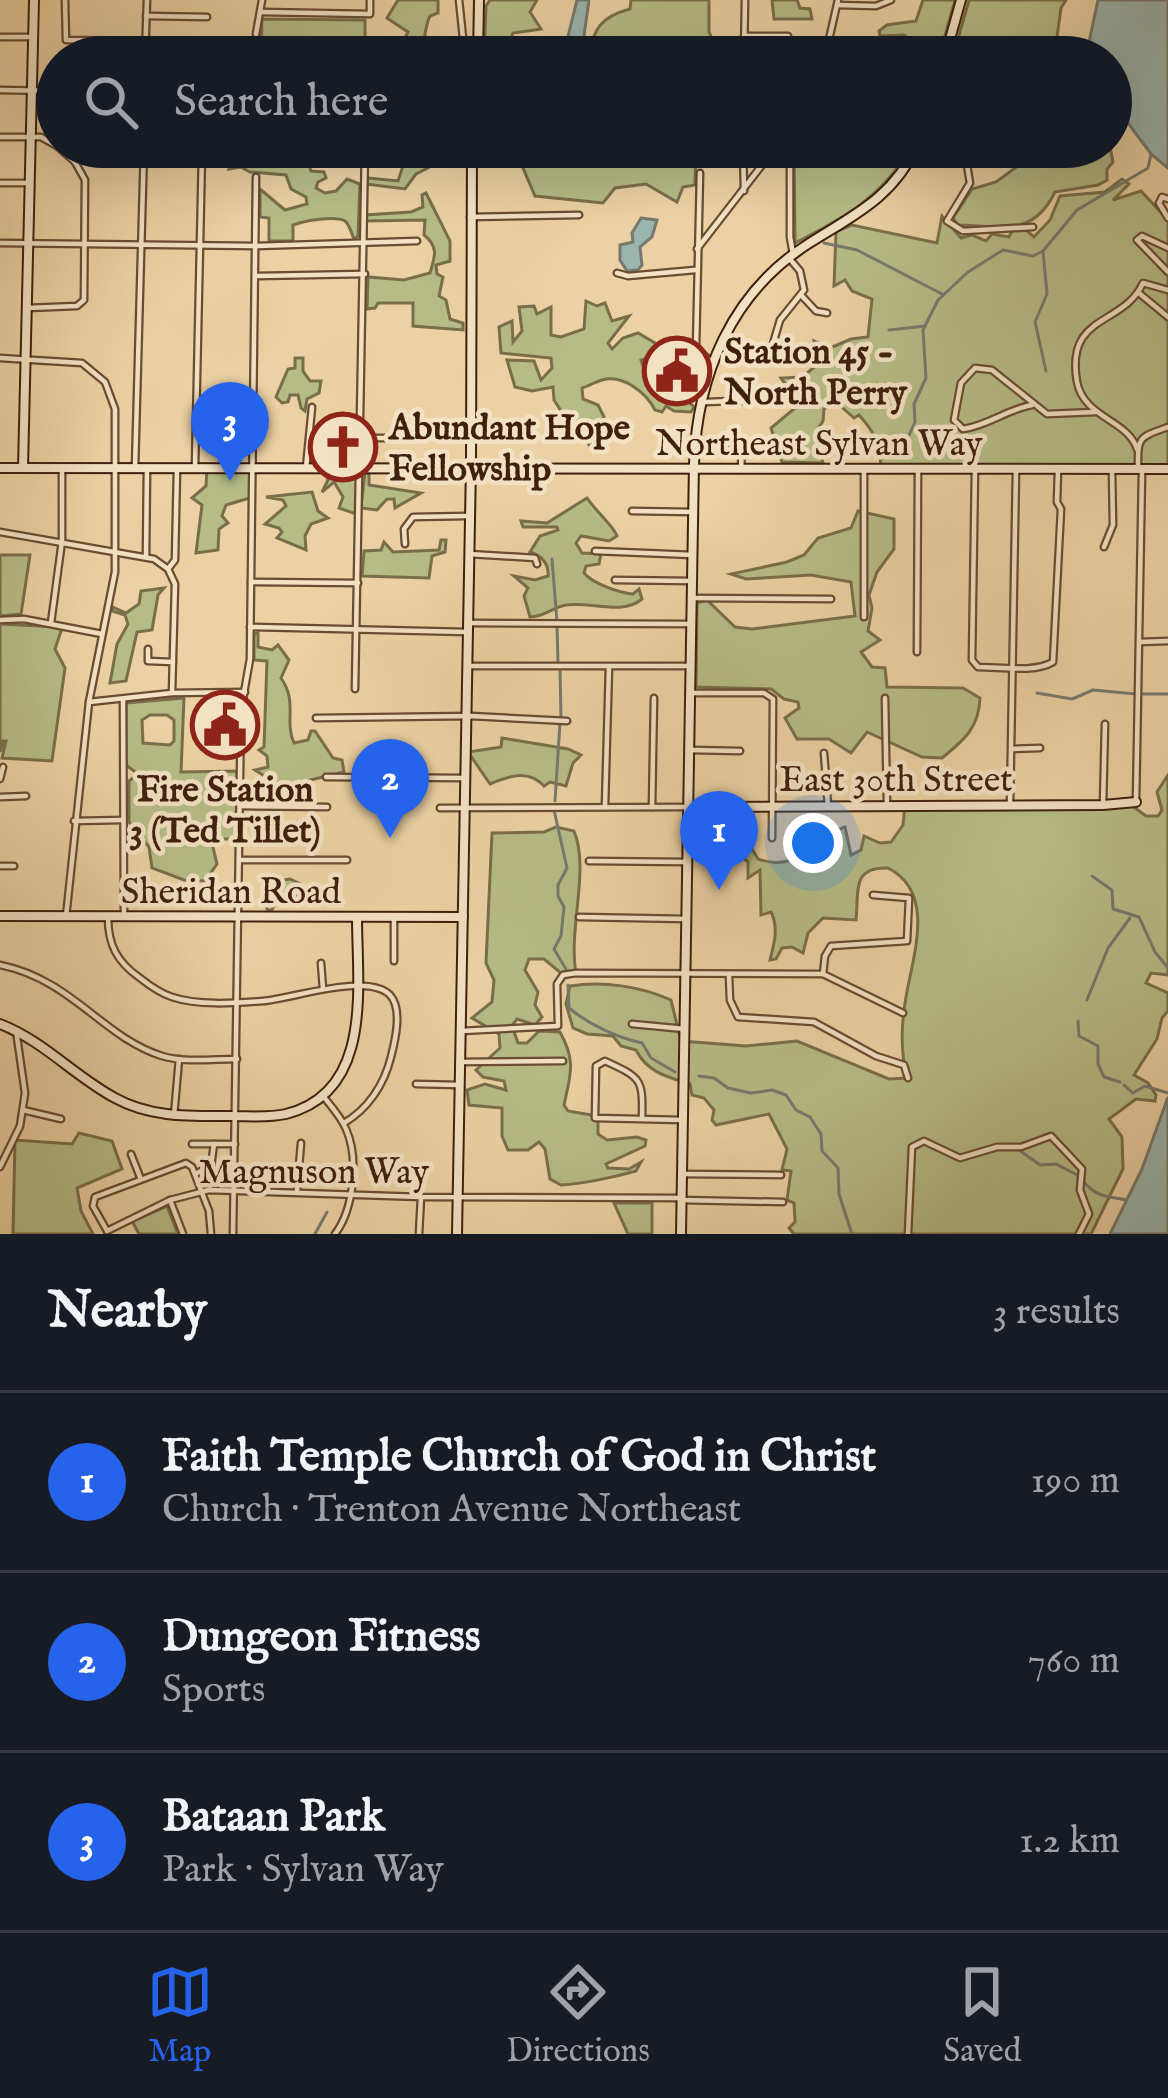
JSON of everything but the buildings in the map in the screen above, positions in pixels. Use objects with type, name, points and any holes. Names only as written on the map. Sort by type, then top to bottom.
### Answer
[{"type":"main road","points":[[23,468],[34,0]]},
{"type":"main road","points":[[478,36],[479,0]]},
{"type":"main road","points":[[951,36],[961,0]]},
{"type":"main road","points":[[457,1234],[470,554],[470,168]]},
{"type":"main road","points":[[681,1234],[693,512],[699,402],[711,361],[742,308],[791,256],[871,206],[905,168]]},
{"type":"main road","name":"Northeast Sylvan Way","points":[[0,468],[1168,470]]},
{"type":"main road","name":"East 30th Street","points":[[689,807],[1136,802]]},
{"type":"main road","name":"Sheridan Road","points":[[0,916],[463,917]]},
{"type":"main road","points":[[0,1024],[16,1030],[116,1099],[174,1116],[291,1113],[323,1095],[341,1075],[353,1046],[357,917]]},
{"type":"street","points":[[65,0],[68,36]]},
{"type":"street","points":[[146,36],[147,0]]},
{"type":"street","points":[[256,34],[262,0]]},
{"type":"street","points":[[261,12],[370,14],[370,0]]},
{"type":"street","points":[[459,0],[463,36]]},
{"type":"street","points":[[745,0],[745,36],[788,36]]},
{"type":"street","points":[[830,36],[837,2],[876,5],[891,0]]},
{"type":"street","points":[[146,16],[207,16]]},
{"type":"street","points":[[0,37],[34,37]]},
{"type":"street","points":[[0,90],[36,91]]},
{"type":"street","points":[[0,136],[36,137]]},
{"type":"street","points":[[27,308],[77,306],[84,300],[85,180],[78,168]]},
{"type":"street","points":[[135,468],[143,168]]},
{"type":"street","points":[[195,468],[202,168]]},
{"type":"street","points":[[355,689],[365,274],[362,168]]},
{"type":"street","points":[[743,168],[744,191]]},
{"type":"street","points":[[698,249],[761,168]]},
{"type":"street","points":[[751,348],[772,347],[780,316],[801,295],[802,276],[791,256],[790,168]]},
{"type":"street","points":[[968,168],[970,183],[947,221],[963,231],[1033,227]]},
{"type":"street","points":[[700,173],[696,349],[711,361]]},
{"type":"street","points":[[233,1234],[241,710],[250,627],[254,468],[256,177]]},
{"type":"street","points":[[0,183],[30,183]]},
{"type":"street","points":[[1168,200],[1162,197],[1159,203],[1168,218]]},
{"type":"street","points":[[470,217],[579,215]]},
{"type":"street","points":[[1168,248],[1142,236],[1137,240],[1168,272]]},
{"type":"street","points":[[0,243],[256,246],[418,241]]},
{"type":"street","points":[[617,273],[696,270]]},
{"type":"street","points":[[257,277],[365,274]]},
{"type":"street","points":[[1128,307],[1143,283],[1168,290]]},
{"type":"street","points":[[1140,294],[1168,317]]},
{"type":"street","points":[[801,295],[816,311],[827,313]]},
{"type":"street","points":[[1137,451],[1132,436],[1084,403],[1077,379],[1079,341],[1099,319],[1151,303]]},
{"type":"street","points":[[0,358],[82,363],[105,382],[115,409],[115,572],[89,702],[66,916]]},
{"type":"street","points":[[1032,405],[1012,409],[972,429],[963,429],[954,420],[961,383],[975,368],[992,370],[1047,414],[1096,412]]},
{"type":"street","points":[[699,402],[766,400]]},
{"type":"street","points":[[306,468],[312,407]]},
{"type":"street","points":[[1132,436],[1168,427]]},
{"type":"street","points":[[1136,802],[1140,642],[1135,470],[1144,434]]},
{"type":"street","points":[[358,438],[412,438]]},
{"type":"street","points":[[726,444],[742,443],[741,470]]},
{"type":"street","points":[[50,623],[62,541],[62,468]]},
{"type":"street","points":[[146,557],[148,468]]},
{"type":"street","points":[[168,568],[175,560],[177,468]]},
{"type":"street","points":[[975,469],[974,665],[1014,668],[1051,665],[1061,509],[1058,470]]},
{"type":"street","points":[[864,470],[864,617]]},
{"type":"street","points":[[917,652],[918,470]]},
{"type":"street","points":[[1010,805],[1016,470]]},
{"type":"street","points":[[1104,547],[1114,517],[1112,470]]},
{"type":"street","points":[[632,511],[693,512]]},
{"type":"street","points":[[405,544],[404,529],[413,517],[470,517]]},
{"type":"street","points":[[0,532],[146,557],[168,568],[175,584],[172,693]]},
{"type":"street","points":[[595,550],[693,555]]},
{"type":"street","points":[[470,554],[535,558],[537,564]]},
{"type":"street","points":[[615,580],[692,581]]},
{"type":"street","points":[[251,582],[358,583]]},
{"type":"street","points":[[692,598],[831,598]]},
{"type":"street","points":[[0,620],[50,623],[102,634]]},
{"type":"street","points":[[250,627],[692,624]]},
{"type":"street","points":[[1140,642],[1168,640]]},
{"type":"street","points":[[148,650],[148,661],[173,662]]},
{"type":"street","points":[[467,666],[692,666]]},
{"type":"street","points":[[604,806],[609,666]]},
{"type":"street","points":[[89,702],[172,693],[245,692]]},
{"type":"street","points":[[691,693],[764,693],[773,699],[772,838]]},
{"type":"street","points":[[652,807],[654,698]]},
{"type":"street","points":[[885,698],[886,805]]},
{"type":"street","points":[[123,699],[124,917]]},
{"type":"street","points":[[316,718],[567,721]]},
{"type":"street","points":[[1103,805],[1105,724]]},
{"type":"street","points":[[1012,748],[1040,748]]},
{"type":"street","points":[[690,750],[740,751]]},
{"type":"street","points":[[824,753],[828,806]]},
{"type":"street","points":[[0,779],[4,766]]},
{"type":"street","points":[[326,777],[465,778]]},
{"type":"street","points":[[0,797],[26,796]]},
{"type":"street","points":[[242,806],[327,807]]},
{"type":"street","name":"East 30th Street","points":[[440,808],[689,807]]},
{"type":"street","points":[[74,821],[123,820]]},
{"type":"street","points":[[242,860],[346,860]]},
{"type":"street","points":[[589,861],[688,862]]},
{"type":"street","points":[[0,866],[14,866]]},
{"type":"street","points":[[824,974],[825,956],[832,946],[907,941],[909,898],[873,895]]},
{"type":"street","points":[[108,917],[110,945],[117,957],[158,991],[191,1001],[277,999],[323,989],[383,990],[395,1005],[387,1072],[363,1110],[344,1123]]},
{"type":"street","points":[[579,917],[687,919]]},
{"type":"street","points":[[394,918],[394,962]]},
{"type":"street","points":[[320,963],[323,989]]},
{"type":"street","points":[[0,965],[42,977],[137,1045],[164,1057],[237,1059]]},
{"type":"street","points":[[461,1030],[558,1026],[556,984],[568,973],[824,974],[903,1013]]},
{"type":"street","points":[[729,976],[730,1000],[738,1017],[814,1022],[876,1056],[904,1065],[908,1078]]},
{"type":"street","points":[[632,1024],[685,1029]]},
{"type":"street","points":[[0,1167],[12,1148],[25,1093],[16,1030]]},
{"type":"street","points":[[174,1116],[179,1059]]},
{"type":"street","points":[[460,1062],[563,1061]]},
{"type":"street","points":[[642,1119],[643,1089],[637,1077],[605,1061],[596,1066],[595,1118],[682,1120]]},
{"type":"street","points":[[416,1084],[460,1085]]},
{"type":"street","points":[[323,1095],[344,1123],[352,1153],[347,1217],[335,1234]]},
{"type":"street","points":[[23,1110],[62,1119]]},
{"type":"street","points":[[908,1234],[912,1147],[924,1141],[959,1159],[1051,1136],[1082,1169],[1080,1190],[1089,1214],[1079,1234]]},
{"type":"street","points":[[298,1191],[302,1143]]},
{"type":"street","points":[[192,1144],[236,1144]]},
{"type":"street","points":[[194,1174],[211,1166],[214,1144]]},
{"type":"street","points":[[131,1154],[140,1179]]},
{"type":"street","points":[[108,1233],[93,1201],[188,1163],[210,1214],[211,1234]]},
{"type":"street","points":[[682,1174],[781,1175]]},
{"type":"street","name":"Magnuson Way","points":[[108,1233],[170,1200],[201,1191],[783,1202]]},
{"type":"street","points":[[419,1234],[421,1197]]},
{"type":"street","points":[[170,1200],[183,1234]]},
{"type":"green space","points":[[398,0],[438,0],[438,13],[430,16],[425,36],[406,36],[408,32],[387,18]]},
{"type":"green space","points":[[490,0],[537,0],[530,12],[541,29],[485,36]]},
{"type":"green space","points":[[631,0],[709,0],[711,36],[594,36],[600,25],[630,9]]},
{"type":"green space","points":[[772,0],[797,0],[800,8],[810,9],[812,19],[774,19]]},
{"type":"green space","points":[[923,0],[955,0],[945,36],[880,36],[887,25],[916,21]]},
{"type":"green space","points":[[969,0],[1066,0],[1057,36],[959,36]]},
{"type":"green space","points":[[262,19],[365,20],[365,36],[261,36]]},
{"type":"green space","points":[[243,168],[310,168],[324,172],[326,178],[316,188],[325,193],[336,191],[347,179],[360,184],[358,236],[354,239],[345,221],[327,219],[293,225],[293,241],[269,241],[269,218],[260,217],[260,189],[285,210],[307,204],[306,197],[291,189],[286,175]]},
{"type":"green space","points":[[402,168],[428,168],[416,174],[405,189],[366,184],[367,178],[398,181]]},
{"type":"green space","points":[[523,168],[695,168],[695,185],[683,187],[677,202],[646,184],[615,188],[603,203],[535,196]]},
{"type":"green space","points":[[794,168],[897,168],[875,193],[795,243]]},
{"type":"green space","points":[[1015,168],[1108,168],[1107,180],[1055,192],[1027,222],[1003,227],[958,225],[953,218],[972,189],[996,182]]},
{"type":"green space","points":[[1122,179],[1129,184],[1113,200],[1141,191],[1168,220],[1168,467],[881,469],[869,428],[859,415],[854,418],[837,403],[824,409],[815,433],[823,463],[782,462],[771,428],[800,404],[781,378],[802,377],[817,365],[814,341],[830,348],[868,337],[872,299],[852,291],[845,280],[834,286],[836,232],[852,225],[937,243],[942,216],[961,238],[972,235],[986,241],[992,234],[1009,237],[1012,231],[1025,229],[1034,237],[1050,220],[1060,196],[1105,192]]},
{"type":"green space","points":[[426,193],[450,241],[450,261],[436,265],[437,274],[443,277],[439,296],[446,300],[450,319],[463,323],[463,330],[413,326],[413,303],[378,303],[367,309],[368,277],[404,280],[430,273],[434,252],[424,235],[425,220],[365,221],[365,215],[411,212],[423,207]]},
{"type":"green space","points":[[586,301],[597,306],[605,303],[612,321],[629,316],[608,343],[612,349],[623,338],[638,333],[672,353],[690,352],[690,358],[658,355],[641,360],[649,376],[660,383],[691,383],[691,412],[666,406],[662,412],[655,410],[634,387],[602,380],[582,388],[583,399],[598,405],[604,417],[596,445],[589,445],[576,418],[563,414],[554,400],[553,387],[532,391],[515,387],[507,360],[534,361],[541,380],[552,368],[551,358],[501,353],[499,327],[512,321],[513,342],[522,331],[519,307],[534,306],[537,314],[551,307],[551,335],[561,337],[584,329]]},
{"type":"green space","points":[[295,358],[303,358],[303,371],[310,381],[321,381],[319,393],[307,399],[305,411],[298,395],[282,403],[276,397],[288,369],[295,368]]},
{"type":"green space","points":[[207,468],[254,468],[253,497],[226,505],[222,516],[228,523],[219,529],[218,550],[196,553],[202,505],[192,498],[206,486]]},
{"type":"green space","points":[[365,472],[369,485],[421,493],[395,508],[394,499],[387,499],[377,510],[361,508]]},
{"type":"green space","points":[[325,473],[357,474],[356,514],[339,508],[343,497],[334,482],[322,492],[328,480]]},
{"type":"green space","points":[[312,492],[318,511],[328,518],[311,524],[305,536],[306,550],[277,538],[282,532],[279,528],[265,524],[286,506],[283,500],[266,497]]},
{"type":"green space","points":[[587,498],[617,536],[609,541],[581,536],[576,543],[582,553],[601,554],[599,564],[586,566],[584,573],[621,592],[633,594],[639,589],[642,599],[625,607],[566,605],[530,617],[524,596],[528,588],[514,576],[535,580],[548,576],[544,561],[530,552],[540,536],[558,530],[523,527],[521,521],[547,523]]},
{"type":"green space","points":[[858,511],[894,519],[894,549],[877,572],[869,595],[868,631],[880,640],[861,652],[872,667],[885,668],[887,687],[963,688],[980,698],[969,732],[942,758],[922,757],[867,732],[851,753],[829,739],[797,739],[785,718],[799,708],[798,702],[771,689],[696,687],[697,603],[707,600],[735,627],[752,629],[855,616],[851,582],[811,575],[746,579],[731,574],[804,555],[818,538],[851,528]]},
{"type":"green space","points":[[441,540],[446,540],[445,552],[432,556],[429,578],[362,576],[364,551],[381,550],[384,542],[393,552],[439,550]]},
{"type":"green space","points":[[0,555],[30,555],[21,614],[0,616]]},
{"type":"green space","points":[[164,588],[158,595],[152,630],[137,632],[126,681],[110,683],[117,644],[128,624],[125,615],[112,611],[113,607],[126,613],[139,604],[141,591]]},
{"type":"green space","points":[[0,624],[59,627],[61,631],[55,649],[65,668],[52,761],[2,758],[6,741],[0,752]]},
{"type":"green space","points":[[258,633],[258,647],[272,650],[278,645],[289,660],[281,678],[289,695],[294,743],[308,740],[315,731],[333,758],[342,760],[344,772],[289,785],[280,802],[251,804],[268,778],[255,770],[268,767],[267,756],[259,750],[264,747],[267,661],[254,660],[254,634]]},
{"type":"green space","points":[[184,698],[181,772],[237,771],[237,839],[211,839],[217,864],[205,881],[184,880],[152,868],[149,847],[129,822],[129,781],[138,774],[126,765],[126,703]],"holes":[[[167,715],[174,720],[174,741],[170,745],[143,743],[142,720]]]},
{"type":"green space","points":[[502,738],[581,755],[573,763],[566,786],[550,782],[544,786],[525,776],[490,784],[468,752],[501,747]]},
{"type":"green space","points":[[1168,775],[1168,975],[1151,973],[1146,983],[1168,993],[1168,1011],[1134,1075],[1148,1083],[1155,1101],[1136,1099],[1109,1119],[1122,1137],[1123,1169],[1091,1234],[794,1234],[789,1228],[795,1222],[794,1203],[787,1200],[791,1171],[782,1170],[787,1149],[769,1114],[716,1125],[714,1110],[704,1098],[692,1095],[690,1084],[652,1069],[636,1050],[621,1046],[613,1036],[573,1028],[566,1004],[570,986],[621,986],[671,1000],[681,1041],[746,1046],[797,1041],[889,1079],[907,1078],[902,1027],[917,914],[904,880],[888,868],[868,871],[859,883],[856,920],[823,918],[808,933],[803,953],[782,948],[770,960],[775,924],[771,912],[761,915],[760,870],[748,878],[748,862],[741,856],[722,859],[714,852],[711,836],[723,823],[718,812],[748,813],[747,840],[758,859],[785,862],[845,827],[851,855],[861,850],[864,836],[891,842],[903,825],[905,805],[1131,805],[1146,816],[1158,816],[1162,810],[1157,792]]},
{"type":"green space","points":[[556,827],[574,831],[578,846],[576,973],[562,974],[544,959],[529,959],[525,970],[538,992],[535,1005],[542,1017],[535,1025],[517,1019],[512,1026],[518,1043],[527,1043],[539,1031],[560,1032],[570,1059],[564,1105],[568,1111],[591,1115],[598,1122],[598,1134],[607,1140],[646,1140],[645,1146],[606,1164],[629,1169],[641,1162],[636,1171],[561,1185],[550,1179],[545,1149],[539,1142],[528,1150],[508,1150],[502,1136],[502,1108],[469,1105],[467,1090],[485,1084],[506,1090],[504,1081],[483,1077],[476,1070],[500,1048],[499,1034],[472,1018],[492,1002],[494,980],[486,963],[492,833],[544,832]]},
{"type":"green space","points":[[290,879],[301,884],[297,898],[277,901],[271,911],[267,909],[269,882]]},
{"type":"green space","points":[[79,1133],[112,1141],[122,1169],[77,1188],[81,1211],[93,1234],[13,1234],[15,1140],[72,1144]]},
{"type":"green space","points":[[614,1203],[652,1203],[652,1234],[628,1234]]},
{"type":"green space","points":[[167,1206],[178,1234],[139,1234],[132,1221]]},
{"type":"water","points":[[577,0],[589,0],[584,36],[568,36]]},
{"type":"water","points":[[1098,0],[1168,0],[1168,168],[1132,128],[1132,36],[1090,36]]},
{"type":"water","points":[[641,218],[657,220],[652,237],[640,247],[642,265],[627,271],[620,260],[620,245],[633,242],[632,233]]},
{"type":"water","points":[[1168,1097],[1168,1234],[1110,1234],[1142,1169]]},
{"type":"waterway","points":[[900,455],[915,422],[914,404],[926,378],[923,330],[938,300],[968,272],[1003,250],[1033,256],[1043,251],[1077,210],[1148,168],[1151,154]]},
{"type":"waterway","points":[[824,243],[857,250],[942,294]]},
{"type":"waterway","points":[[1043,251],[1047,294],[1035,322],[1046,371]]},
{"type":"waterway","points":[[889,330],[925,326]]},
{"type":"waterway","points":[[552,559],[557,622]]},
{"type":"waterway","points":[[557,626],[558,663]]},
{"type":"waterway","points":[[560,668],[561,719]]},
{"type":"waterway","points":[[1037,693],[1072,699],[1093,690],[1136,694]]},
{"type":"waterway","points":[[1143,694],[1168,694]]},
{"type":"waterway","points":[[555,801],[560,723]]},
{"type":"waterway","points":[[554,810],[567,868],[558,885],[564,907],[561,936],[554,949],[566,969]]},
{"type":"waterway","points":[[1092,876],[1112,890],[1113,909],[1139,917],[1168,968]]},
{"type":"waterway","points":[[1087,1000],[1108,948],[1130,918]]},
{"type":"waterway","points":[[568,985],[569,1008],[604,1030],[642,1043],[651,1058],[675,1072]]},
{"type":"waterway","points":[[1078,1021],[1079,1036],[1098,1046],[1104,1077],[1120,1082]]},
{"type":"waterway","points":[[699,1076],[714,1078],[728,1088],[786,1095],[796,1110],[810,1117],[821,1134],[822,1151],[838,1168],[839,1194],[852,1234]]},
{"type":"waterway","points":[[1124,1085],[1133,1093],[1145,1086],[1168,1093]]},
{"type":"waterway","points":[[1019,1150],[1040,1165],[1056,1164],[1079,1176]]},
{"type":"waterway","points":[[1083,1181],[1098,1193],[1126,1200]]},
{"type":"waterway","points":[[315,1234],[327,1212]]},
{"type":"place","name":"Station 45 - North Perry","points":[[677,371]]},
{"type":"place","name":"Abundant Hope Fellowship","points":[[343,447]]},
{"type":"place","name":"Bataan Park","points":[[230,481]]},
{"type":"place","name":"Fire Station 3 (Ted Tillet)","points":[[225,725]]},
{"type":"place","name":"Dungeon Fitness","points":[[390,838]]},
{"type":"place","name":"Faith Temple Church of God in Christ","points":[[719,890]]}]
